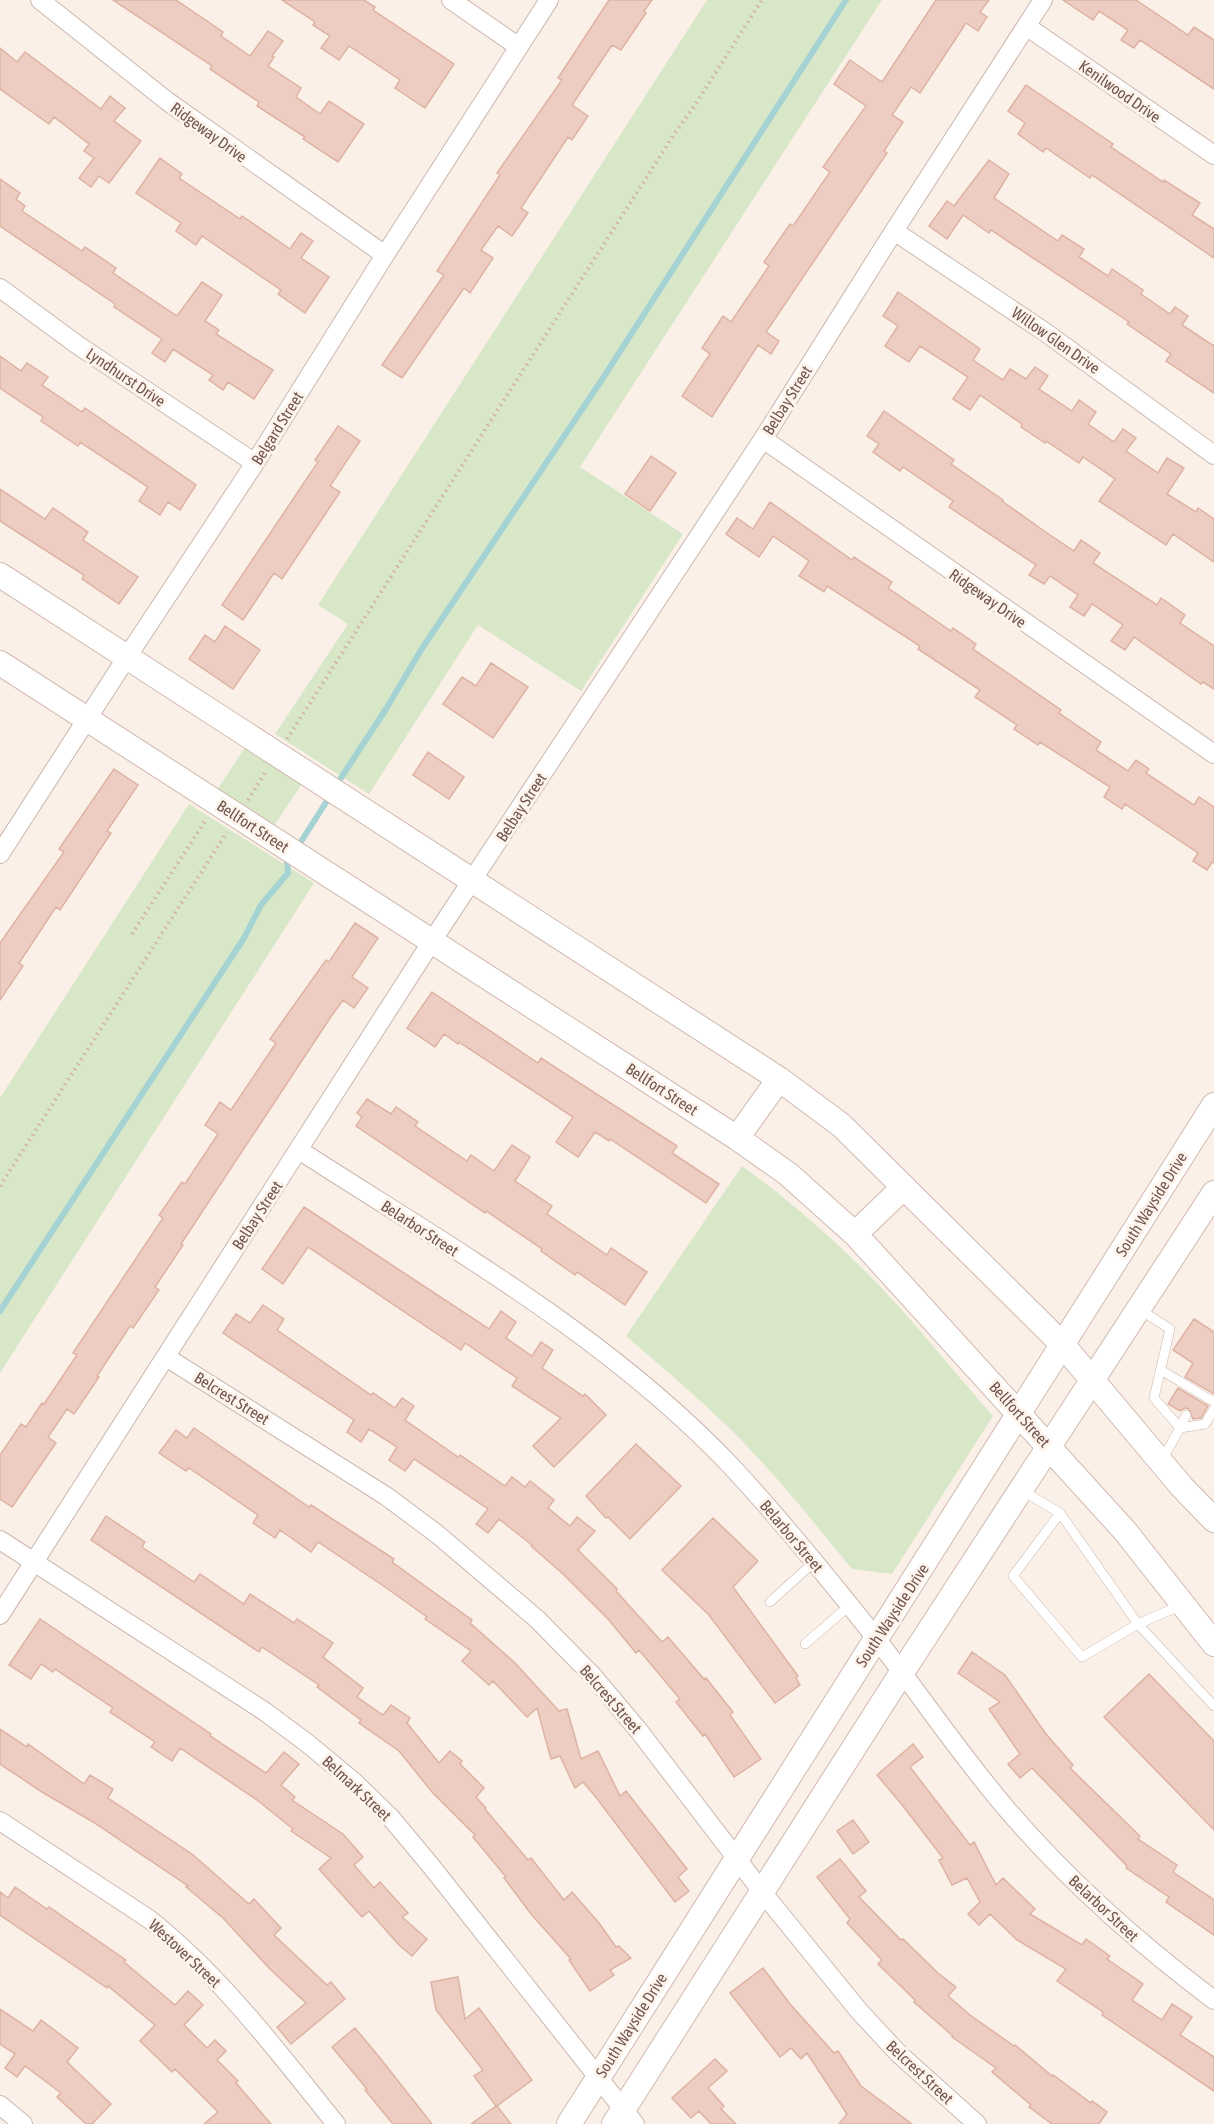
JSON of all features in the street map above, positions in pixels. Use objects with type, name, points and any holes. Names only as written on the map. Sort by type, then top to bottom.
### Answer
[{"type":"main road","points":[[0,575],[779,1079],[841,1125],[1062,1344],[1091,1381],[1214,1520]]},
{"type":"main road","name":"Bellfort Street","points":[[0,663],[737,1138],[788,1174],[855,1234],[1049,1446],[1125,1531],[1214,1644]]},
{"type":"main road","points":[[737,1138],[779,1079]]},
{"type":"main road","name":"South Wayside Drive","points":[[569,2124],[736,1856],[1214,1105]]},
{"type":"main road","points":[[855,1234],[904,1187]]},
{"type":"main road","points":[[623,2120],[901,1674],[1214,1193]]},
{"type":"street","name":"Ridgeway Drive","points":[[40,0],[176,108],[385,255]]},
{"type":"street","points":[[451,0],[519,47]]},
{"type":"street","name":"Belgard Street","points":[[0,854],[255,463],[549,0]]},
{"type":"street","name":"Belbay Street","points":[[0,1615],[432,941],[763,439],[1043,0]]},
{"type":"street","name":"Kenilwood Drive","points":[[1026,26],[1214,155]]},
{"type":"street","name":"Willow Glen Drive","points":[[894,231],[1064,346],[1214,455]]},
{"type":"street","name":"Lyndhurst Drive","points":[[0,288],[80,346],[255,463]]},
{"type":"street","name":"Ridgeway Drive","points":[[763,439],[1214,754]]},
{"type":"street","name":"Belarbor Street","points":[[299,1150],[566,1322],[626,1369],[729,1464],[814,1562],[1005,1807],[1050,1857],[1103,1909],[1164,1963],[1214,2000]]},
{"type":"street","name":"Belcrest Street","points":[[166,1357],[386,1496],[437,1534],[537,1619],[592,1675],[639,1731],[763,1893],[858,2011],[899,2054],[977,2124]]},
{"type":"street","name":"Belmark Street","points":[[0,1540],[264,1711],[308,1743],[354,1782],[391,1818],[431,1866],[598,2079],[623,2120]]},
{"type":"street","name":"Westover Street","points":[[0,1821],[171,1936],[196,1959],[248,2016],[336,2124]]},
{"type":"street","points":[[0,2105],[23,2124]]},
{"type":"lane","points":[[1138,1309],[1170,1329],[1154,1398],[1180,1428]]},
{"type":"lane","points":[[1161,1370],[1197,1395],[1214,1402]]},
{"type":"lane","points":[[1180,1428],[1205,1424],[1214,1409]]},
{"type":"lane","points":[[1161,1462],[1186,1415]]},
{"type":"lane","points":[[1021,1490],[1060,1513],[1138,1624],[1214,1706]]},
{"type":"lane","points":[[1060,1513],[1012,1576],[1082,1657],[1138,1624],[1184,1604]]},
{"type":"lane","points":[[770,1602],[814,1562]]},
{"type":"lane","points":[[805,1644],[849,1606]]},
{"type":"path","points":[[283,746],[762,0]]},
{"type":"path","points":[[243,807],[271,763]]},
{"type":"path","points":[[132,934],[217,803]]},
{"type":"path","points":[[0,1185],[233,823]]},
{"type":"green space","points":[[707,0],[882,0],[580,467],[683,534],[581,691],[478,625],[369,794],[275,734],[348,624],[318,605]]},
{"type":"green space","points":[[246,746],[303,782],[274,826],[217,790]]},
{"type":"green space","points":[[189,804],[314,883],[0,1373],[0,1098]]},
{"type":"green space","points":[[742,1166],[809,1219],[871,1277],[993,1416],[892,1574],[852,1569],[784,1487],[741,1440],[626,1336]]},
{"type":"building","points":[[113,0],[176,0],[223,32],[221,36],[250,56],[268,31],[283,41],[268,66],[301,88],[296,97],[320,114],[329,101],[364,124],[338,162],[257,106],[259,102],[210,69],[212,66]]},
{"type":"building","points":[[282,0],[364,0],[375,7],[373,10],[454,64],[425,108],[395,88],[400,80],[349,46],[339,60],[321,48],[330,36],[313,25],[315,22]]},
{"type":"building","points":[[609,0],[652,0],[621,50],[612,45],[572,105],[588,116],[572,140],[568,137],[521,208],[528,213],[512,236],[498,226],[481,250],[493,258],[470,293],[464,288],[402,378],[382,365],[444,275],[437,271],[500,175],[497,173],[562,80],[558,78]]},
{"type":"building","points":[[936,0],[989,0],[980,12],[987,17],[978,31],[966,23],[920,93],[911,87],[892,115],[903,122],[884,151],[887,153],[766,332],[779,341],[771,354],[758,345],[712,417],[682,396],[710,354],[702,348],[723,316],[731,322],[769,266],[764,262],[790,224],[793,226],[830,172],[823,167],[866,106],[834,84],[850,60],[882,82]]},
{"type":"building","points":[[1063,0],[1136,0],[1188,35],[1194,27],[1214,40],[1214,89],[1140,40],[1134,48],[1121,40],[1128,30],[1099,11],[1093,20]]},
{"type":"building","points":[[0,48],[17,62],[25,52],[101,109],[110,96],[125,108],[114,121],[141,141],[109,183],[99,176],[91,187],[79,178],[94,158],[84,151],[89,144],[54,117],[49,124],[0,89]]},
{"type":"building","points":[[1026,85],[1113,144],[1111,147],[1163,182],[1164,180],[1200,203],[1192,215],[1214,229],[1214,258],[1092,175],[1090,178],[1046,148],[1043,152],[1018,134],[1025,123],[1008,111]]},
{"type":"building","points":[[160,158],[182,174],[179,178],[240,219],[242,216],[290,249],[301,233],[313,241],[301,258],[329,277],[305,313],[278,294],[281,290],[202,236],[196,245],[176,231],[181,223],[136,193]]},
{"type":"building","points":[[989,160],[1009,174],[994,198],[1058,241],[1062,235],[1084,249],[1079,257],[1108,276],[1112,269],[1143,290],[1141,294],[1170,314],[1175,307],[1188,316],[1182,325],[1214,346],[1214,393],[1166,361],[1171,354],[1127,324],[1129,322],[991,230],[989,233],[963,215],[947,239],[929,226],[947,201],[954,206]]},
{"type":"building","points":[[0,179],[20,193],[16,199],[25,206],[22,211],[82,251],[85,247],[116,268],[113,273],[177,316],[202,282],[222,295],[205,321],[219,330],[216,334],[273,370],[254,399],[228,382],[223,390],[209,380],[213,375],[173,349],[165,362],[152,353],[162,339],[114,307],[115,304],[0,226]]},
{"type":"building","points":[[898,292],[980,349],[973,360],[1003,380],[1010,369],[1026,379],[1035,367],[1048,376],[1039,389],[1072,411],[1079,400],[1096,412],[1088,424],[1114,442],[1123,429],[1136,438],[1126,451],[1158,473],[1167,458],[1184,468],[1167,494],[1196,512],[1198,508],[1214,519],[1214,562],[1173,534],[1166,545],[1099,501],[1115,479],[1083,457],[1079,463],[1046,441],[1045,443],[980,395],[970,410],[953,399],[968,377],[920,346],[909,362],[885,346],[898,326],[883,316]]},
{"type":"building","points":[[0,356],[21,371],[27,363],[48,377],[42,385],[82,412],[85,408],[196,485],[180,510],[168,502],[160,515],[139,501],[148,487],[80,442],[78,446],[41,421],[43,417],[0,388]]},
{"type":"building","points":[[884,411],[954,460],[951,464],[1047,533],[1074,551],[1081,540],[1100,553],[1093,563],[1157,605],[1161,598],[1185,615],[1180,623],[1214,646],[1214,689],[1203,682],[1201,684],[1134,637],[1125,650],[1111,641],[1123,625],[1092,604],[1084,616],[1070,607],[1078,595],[1050,576],[1044,584],[1029,575],[1036,565],[949,507],[953,501],[903,467],[900,471],[873,452],[879,444],[867,436]]},
{"type":"building","points":[[338,426],[360,441],[330,486],[340,492],[282,579],[274,573],[243,620],[222,605],[318,462],[315,460]]},
{"type":"building","points":[[651,456],[676,473],[650,511],[625,494]]},
{"type":"building","points":[[0,489],[45,519],[53,508],[88,532],[83,540],[138,577],[119,604],[82,579],[84,575],[0,521]]},
{"type":"building","points":[[770,502],[852,560],[854,557],[892,582],[888,588],[951,631],[953,628],[976,644],[973,649],[1061,710],[1059,713],[1101,742],[1096,750],[1128,771],[1136,760],[1149,769],[1146,773],[1194,805],[1199,797],[1214,807],[1214,863],[1212,862],[1207,870],[1193,861],[1198,853],[1125,804],[1122,809],[1104,797],[1110,787],[1040,742],[1038,745],[1014,729],[1017,725],[975,697],[980,690],[918,649],[920,646],[827,586],[824,592],[799,576],[809,561],[773,536],[759,557],[726,534],[737,518],[753,529]]},
{"type":"building","points":[[225,626],[260,650],[233,689],[189,659],[205,635],[215,642]]},
{"type":"building","points":[[491,663],[528,687],[493,738],[443,704],[462,677],[476,686]]},
{"type":"building","points":[[428,752],[464,777],[449,799],[413,775]]},
{"type":"building","points":[[114,769],[138,785],[107,831],[111,833],[60,910],[56,907],[19,963],[23,966],[0,1000],[0,943],[64,852],[59,849]]},
{"type":"building","points":[[355,923],[378,938],[352,977],[368,988],[354,1008],[343,1000],[330,1018],[181,1244],[183,1245],[155,1287],[159,1290],[133,1328],[130,1326],[74,1414],[67,1409],[48,1437],[56,1443],[12,1507],[0,1499],[0,1455],[21,1424],[26,1427],[42,1403],[44,1404],[77,1355],[73,1353],[163,1218],[159,1215],[182,1182],[185,1184],[218,1134],[205,1125],[220,1102],[231,1110],[276,1043],[270,1039],[326,960],[329,962]]},
{"type":"building","points":[[432,992],[538,1063],[541,1058],[677,1146],[672,1153],[719,1184],[706,1203],[610,1139],[609,1141],[595,1132],[578,1157],[556,1142],[573,1117],[459,1042],[458,1044],[444,1034],[435,1047],[407,1028]]},
{"type":"building","points":[[367,1099],[391,1114],[396,1107],[418,1122],[415,1126],[467,1161],[471,1155],[494,1171],[512,1145],[530,1157],[515,1181],[552,1206],[547,1214],[607,1255],[611,1248],[647,1272],[625,1305],[577,1272],[575,1275],[541,1251],[542,1249],[356,1126],[362,1117],[357,1113]]},
{"type":"building","points":[[304,1207],[489,1329],[501,1311],[516,1322],[506,1338],[532,1356],[541,1342],[553,1350],[542,1368],[583,1396],[585,1394],[606,1415],[554,1467],[533,1446],[561,1418],[512,1386],[517,1378],[465,1343],[461,1350],[308,1247],[283,1284],[262,1269]]},
{"type":"building","points":[[263,1305],[284,1319],[277,1330],[371,1395],[373,1393],[395,1408],[402,1398],[414,1406],[405,1420],[458,1457],[460,1455],[505,1486],[512,1477],[525,1487],[530,1481],[554,1500],[548,1508],[570,1526],[577,1517],[595,1531],[578,1550],[617,1589],[616,1591],[662,1642],[668,1637],[704,1679],[706,1678],[733,1712],[730,1715],[761,1759],[734,1777],[705,1734],[703,1736],[676,1702],[680,1699],[639,1650],[636,1653],[608,1619],[532,1545],[499,1519],[488,1533],[476,1524],[488,1509],[414,1459],[405,1471],[389,1460],[397,1447],[369,1429],[361,1442],[347,1432],[354,1420],[223,1333],[236,1314],[250,1323]]},
{"type":"building","points":[[1194,1319],[1214,1332],[1214,1394],[1185,1377],[1193,1363],[1173,1350]]},
{"type":"building","points":[[1178,1388],[1208,1406],[1201,1418],[1193,1419],[1189,1409],[1185,1408],[1180,1411],[1168,1404]]},
{"type":"building","points":[[194,1428],[309,1507],[311,1505],[394,1559],[392,1562],[472,1620],[470,1623],[515,1663],[559,1711],[567,1709],[581,1759],[598,1751],[620,1796],[626,1791],[687,1869],[678,1877],[689,1891],[675,1902],[583,1782],[575,1788],[560,1756],[551,1759],[537,1708],[527,1717],[493,1681],[489,1685],[462,1661],[471,1651],[385,1587],[318,1542],[311,1552],[280,1530],[275,1538],[253,1523],[258,1515],[189,1468],[186,1471],[159,1453],[176,1430],[187,1438]]},
{"type":"building","points":[[636,1444],[681,1486],[630,1539],[586,1496]]},
{"type":"building","points":[[106,1516],[145,1542],[142,1547],[194,1582],[200,1574],[244,1604],[250,1594],[294,1623],[297,1619],[333,1643],[323,1657],[363,1688],[357,1697],[383,1715],[391,1705],[410,1718],[407,1723],[439,1763],[450,1751],[462,1761],[460,1764],[484,1788],[476,1797],[528,1860],[531,1858],[564,1900],[572,1892],[616,1947],[619,1946],[631,1958],[610,1970],[614,1975],[590,1991],[569,1960],[571,1959],[531,1914],[504,1878],[506,1877],[473,1837],[475,1835],[432,1792],[399,1751],[359,1723],[361,1720],[317,1687],[319,1685],[262,1647],[259,1652],[91,1540]]},
{"type":"building","points":[[713,1518],[758,1561],[733,1587],[798,1676],[796,1678],[800,1685],[775,1703],[709,1615],[662,1570]]},
{"type":"building","points":[[40,1619],[266,1773],[284,1752],[299,1764],[281,1785],[295,1797],[292,1800],[343,1834],[363,1857],[354,1865],[374,1888],[380,1882],[408,1913],[402,1917],[427,1939],[412,1956],[369,1911],[362,1917],[319,1869],[331,1858],[291,1831],[293,1829],[257,1800],[180,1748],[172,1761],[151,1747],[155,1742],[110,1712],[113,1708],[55,1669],[53,1672],[41,1664],[31,1679],[9,1665]]},
{"type":"building","points":[[972,1652],[1005,1675],[1046,1734],[1073,1765],[1070,1768],[1140,1836],[1138,1839],[1177,1865],[1173,1872],[1214,1900],[1214,1935],[1166,1902],[1169,1897],[1126,1868],[1127,1866],[1032,1768],[1020,1778],[1008,1764],[1020,1754],[989,1709],[1000,1702],[958,1673]]},
{"type":"building","points":[[1149,1674],[1214,1741],[1214,1830],[1104,1717]]},
{"type":"building","points":[[0,1729],[27,1747],[28,1744],[84,1784],[90,1775],[113,1789],[108,1798],[192,1854],[249,1904],[254,1899],[281,1928],[274,1935],[327,1985],[331,1982],[345,1999],[291,2044],[277,2027],[306,2003],[270,1969],[223,1918],[186,1887],[188,1886],[93,1822],[0,1764]]},
{"type":"building","points":[[913,1744],[923,1757],[910,1767],[970,1845],[974,1842],[996,1885],[1003,1878],[1035,1909],[1030,1914],[1082,1945],[1086,1939],[1110,1956],[1107,1959],[1143,1984],[1132,2000],[1162,2020],[1172,2004],[1192,2017],[1180,2035],[1214,2057],[1214,2091],[1102,2015],[1103,2012],[1057,1981],[1066,1969],[1017,1940],[990,1914],[979,1925],[968,1914],[980,1902],[967,1878],[952,1885],[939,1860],[943,1858],[877,1775]]},
{"type":"building","points":[[853,1820],[869,1842],[853,1854],[837,1831]]},
{"type":"building","points":[[840,1859],[866,1891],[859,1897],[901,1940],[903,1939],[956,1987],[948,1996],[970,2015],[1015,2045],[1052,2076],[1107,2112],[1099,2124],[1052,2124],[1029,2107],[1031,2105],[992,2072],[996,2068],[952,2037],[914,2002],[915,2000],[878,1964],[882,1960],[847,1923],[850,1919],[817,1877]]},
{"type":"building","points":[[15,1887],[47,1909],[49,1907],[126,1960],[124,1962],[175,2005],[188,1991],[203,2005],[184,2025],[207,2048],[215,2040],[226,2051],[217,2060],[238,2081],[236,2083],[271,2124],[204,2124],[218,2112],[175,2069],[172,2072],[140,2041],[155,2025],[108,1986],[107,1988],[0,1915],[0,1892],[8,1898]]},
{"type":"building","points":[[763,1968],[790,2004],[834,2053],[838,2051],[861,2086],[912,2124],[839,2124],[847,2114],[807,2053],[801,2059],[791,2048],[780,2057],[730,1993]]},
{"type":"building","points":[[458,1977],[465,2019],[479,2008],[532,2080],[497,2106],[511,2124],[471,2124],[496,2106],[474,2076],[483,2070],[436,2010],[431,1982]]},
{"type":"building","points":[[0,2009],[33,2031],[41,2020],[78,2048],[67,2062],[111,2104],[92,2124],[86,2124],[57,2097],[61,2093],[25,2066],[17,2077],[5,2068],[15,2054],[0,2044]]},
{"type":"building","points":[[355,2028],[432,2124],[393,2124],[365,2090],[367,2089],[332,2047]]},
{"type":"building","points":[[715,2059],[727,2071],[708,2088],[724,2106],[721,2109],[736,2124],[711,2124],[699,2111],[691,2118],[672,2098]]},
{"type":"waterway","points":[[335,787],[421,650],[603,378],[846,0]]},
{"type":"waterway","points":[[297,848],[330,796]]},
{"type":"waterway","points":[[0,1311],[244,938],[261,905],[288,873],[287,862],[291,856]]}]
